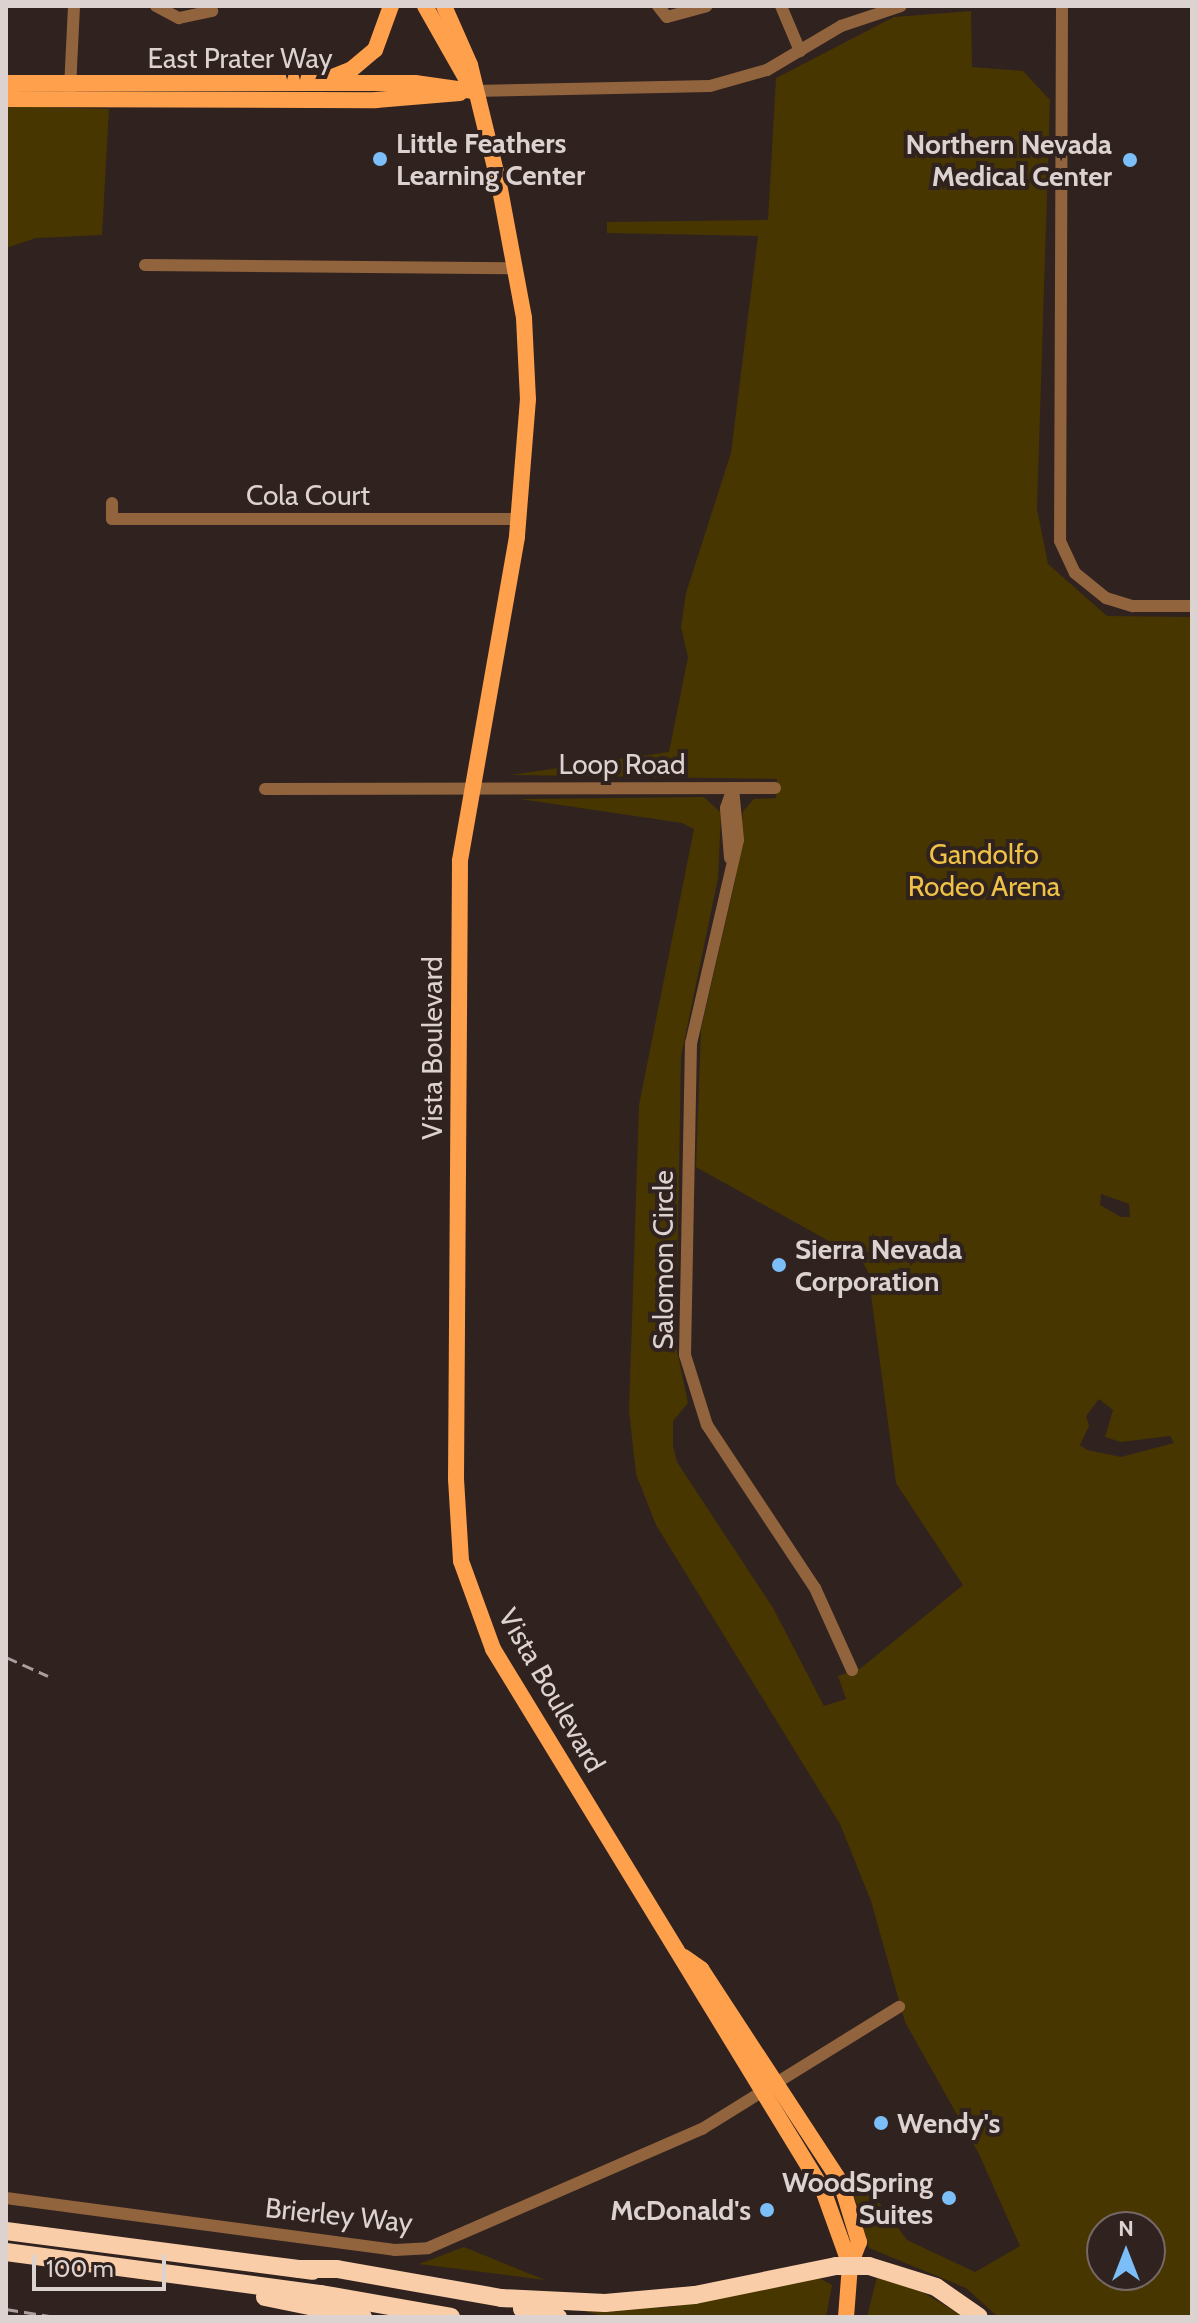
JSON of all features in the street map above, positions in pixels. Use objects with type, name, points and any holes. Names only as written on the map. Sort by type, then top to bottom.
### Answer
[{"type":"highway","points":[[6,2231],[299,2269],[558,2317]]},
{"type":"highway","points":[[6,2252],[451,2317]]},
{"type":"highway","points":[[58,2258],[93,2270],[363,2317]]},
{"type":"highway","points":[[299,2269],[337,2269],[501,2298],[605,2303],[695,2295],[850,2265],[920,2280],[979,2317]]},
{"type":"main road","points":[[309,84],[337,77],[368,57],[381,39],[391,6]]},
{"type":"main road","name":"Vista Boulevard","points":[[425,6],[473,91]]},
{"type":"main road","name":"Vista Boulevard","points":[[444,6],[470,65],[473,91],[516,268],[528,399],[519,519],[469,787],[458,900],[456,1479],[461,1561],[493,1649],[684,1957],[701,1969],[769,2087],[828,2162],[852,2209],[859,2242],[850,2265],[846,2317]]},
{"type":"main road","name":"East Prater Way","points":[[6,83],[70,92],[376,100],[473,91]]},
{"type":"main road","name":"East Prater Way","points":[[6,99],[70,92],[309,84],[415,83],[473,91]]},
{"type":"street","points":[[70,92],[74,6]]},
{"type":"street","points":[[156,6],[179,18],[212,11]]},
{"type":"street","points":[[658,6],[667,17],[707,6]]},
{"type":"street","points":[[781,6],[800,51]]},
{"type":"street","name":"East Prater Way","points":[[473,91],[710,86],[767,70],[841,26],[901,6]]},
{"type":"street","points":[[1062,6],[1060,541],[1075,573],[1106,598],[1133,606],[1192,606]]},
{"type":"street","points":[[145,265],[516,268]]},
{"type":"street","name":"Cola Court","points":[[112,503],[112,519],[519,519]]},
{"type":"street","name":"Salomon Circle","points":[[733,788],[738,840],[730,858],[691,1043],[685,1355],[707,1425],[815,1588],[852,1670]]},
{"type":"street","name":"Loop Road","points":[[265,789],[775,788]]},
{"type":"street","name":"Brierley Way","points":[[6,2198],[395,2250],[428,2248],[702,2129],[899,2007]]},
{"type":"green space","name":"Gandolfo Rodeo Arena","points":[[971,11],[972,67],[1023,71],[1050,100],[1037,509],[1048,564],[1107,616],[1192,617],[1192,2317],[998,2317],[966,2288],[869,2248],[854,2195],[864,2182],[907,2240],[975,2272],[1020,2246],[978,2152],[905,2022],[871,1901],[840,1824],[656,1525],[636,1474],[629,1411],[639,1105],[694,829],[682,823],[520,799],[704,797],[721,813],[718,878],[681,1057],[676,1346],[688,1403],[673,1421],[673,1446],[677,1462],[773,1608],[824,1706],[846,1699],[838,1676],[861,1668],[963,1585],[896,1483],[868,1272],[861,1259],[696,1167],[701,1029],[736,877],[743,811],[754,799],[776,798],[777,779],[510,775],[669,752],[688,657],[681,627],[686,593],[731,453],[758,236],[607,233],[607,222],[768,220],[776,78],[894,17]],"holes":[[[1101,1194],[1129,1204],[1130,1217],[1121,1217],[1100,1205]],[[1099,1399],[1113,1410],[1105,1437],[1121,1442],[1170,1436],[1174,1443],[1121,1457],[1087,1450],[1080,1445],[1089,1426],[1086,1416]]]},
{"type":"green space","points":[[6,106],[109,109],[102,235],[36,238],[6,248]]},
{"type":"green space","points":[[464,2247],[545,2280],[419,2264]]},
{"type":"green space","points":[[877,2277],[924,2293],[964,2317],[867,2317]]},
{"type":"green space","points":[[819,2278],[832,2285],[826,2317],[606,2317],[584,2311],[670,2307]]},
{"type":"railway","points":[[6,1657],[48,1676]]},
{"type":"railway","points":[[6,2309],[55,2317]]},
{"type":"place","name":"Little Feathers Learning Center","points":[[380,159]]},
{"type":"place","name":"Northern Nevada Medical Center","points":[[1130,160]]},
{"type":"place","name":"Sierra Nevada Corporation","points":[[779,1265]]},
{"type":"place","name":"Wendy's","points":[[881,2123]]},
{"type":"place","name":"WoodSpring Suites","points":[[949,2198]]},
{"type":"place","name":"McDonald's","points":[[767,2210]]}]
